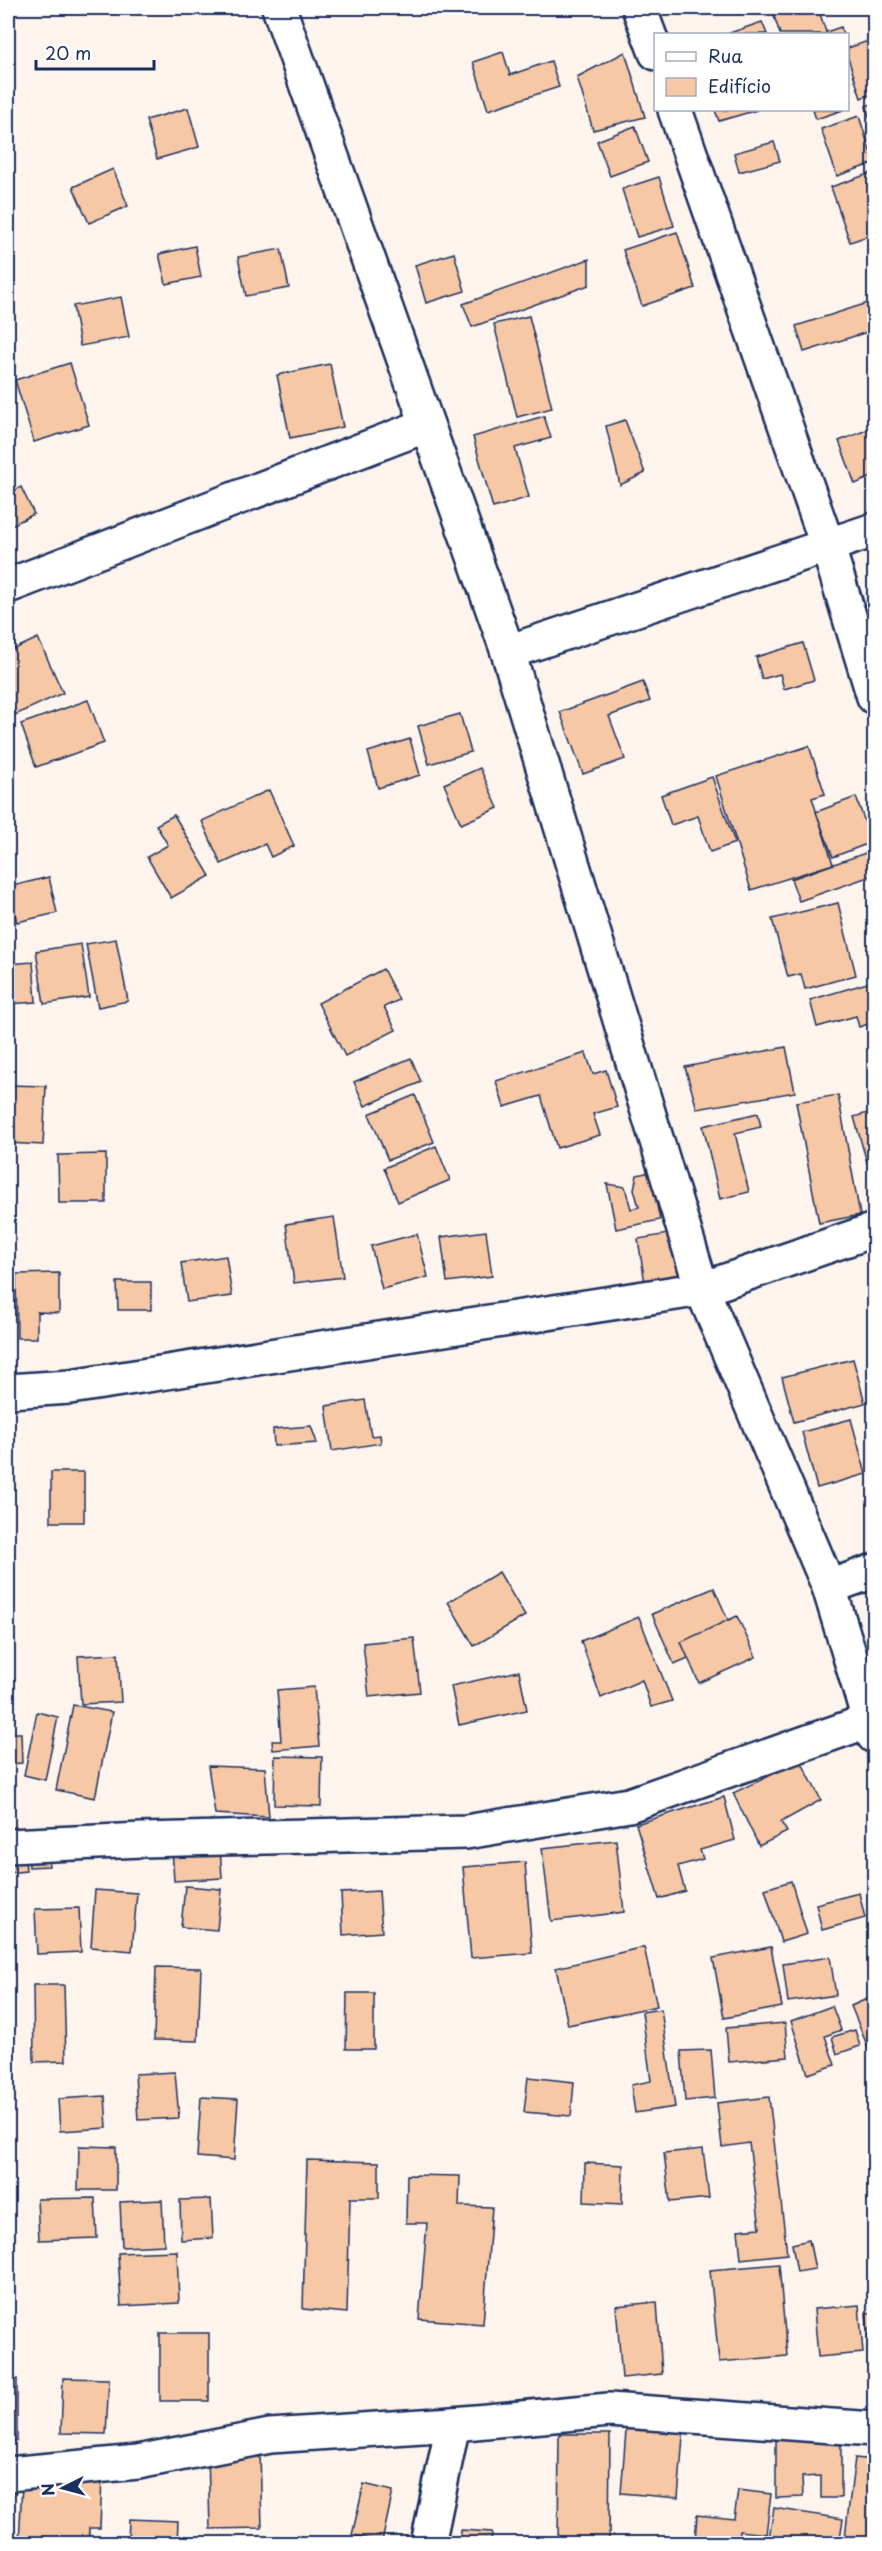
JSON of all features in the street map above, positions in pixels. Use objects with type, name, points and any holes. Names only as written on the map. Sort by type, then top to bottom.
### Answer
[{"type":"street","points":[[8,1846],[142,1840],[466,1832],[629,1805],[871,1729],[829,1587],[702,1289],[508,652],[279,8]]},
{"type":"street","points":[[639,8],[654,48]]},
{"type":"street","points":[[675,111],[828,547],[874,697]]},
{"type":"street","points":[[8,586],[427,425]]},
{"type":"street","points":[[508,652],[874,530]]},
{"type":"street","points":[[8,1391],[70,1387],[702,1289],[874,1230]]},
{"type":"street","points":[[829,1587],[874,1571]]},
{"type":"street","points":[[8,2474],[138,2462],[270,2436],[453,2424],[609,2410],[874,2429]]},
{"type":"street","points":[[428,2544],[453,2424]]},
{"type":"building","points":[[818,8],[826,32],[841,27],[843,33],[780,33],[772,10]]},
{"type":"building","points":[[762,22],[767,33],[730,33]]},
{"type":"building","points":[[874,39],[874,93],[861,98],[849,61],[849,48]]},
{"type":"building","points":[[503,52],[510,75],[551,61],[559,87],[488,110],[473,62]]},
{"type":"building","points":[[625,52],[645,117],[593,130],[577,77]]},
{"type":"building","points":[[874,103],[874,133],[866,106]]},
{"type":"building","points":[[188,108],[199,147],[157,159],[146,120]]},
{"type":"building","points":[[715,111],[754,111],[719,121]]},
{"type":"building","points":[[813,111],[840,111],[816,119]]},
{"type":"building","points":[[859,116],[874,163],[837,176],[821,129]]},
{"type":"building","points":[[635,126],[648,162],[610,176],[597,141]]},
{"type":"building","points":[[774,142],[780,161],[739,172],[734,153]]},
{"type":"building","points":[[113,169],[128,206],[89,223],[73,187]]},
{"type":"building","points":[[874,172],[874,234],[850,242],[831,187]]},
{"type":"building","points":[[659,177],[674,226],[637,237],[622,189]]},
{"type":"building","points":[[677,232],[695,288],[642,306],[623,250]]},
{"type":"building","points":[[195,246],[201,277],[166,284],[159,254]]},
{"type":"building","points":[[281,249],[289,288],[246,296],[238,257]]},
{"type":"building","points":[[454,253],[465,291],[426,303],[415,265]]},
{"type":"building","points":[[589,259],[589,285],[472,327],[463,304]]},
{"type":"building","points":[[121,297],[129,337],[80,346],[73,306]]},
{"type":"building","points":[[874,301],[874,330],[804,352],[796,326]]},
{"type":"building","points":[[529,316],[552,408],[517,417],[494,324]]},
{"type":"building","points":[[70,363],[89,425],[34,442],[15,380]]},
{"type":"building","points":[[330,364],[343,427],[290,438],[277,375]]},
{"type":"building","points":[[544,416],[551,438],[515,448],[529,497],[493,508],[473,437]]},
{"type":"building","points":[[625,420],[645,473],[620,485],[606,426]]},
{"type":"building","points":[[874,427],[874,476],[855,484],[839,441]]},
{"type":"building","points":[[21,487],[34,514],[8,527],[8,494]]},
{"type":"building","points":[[38,638],[63,693],[15,715],[8,697],[8,652]]},
{"type":"building","points":[[803,643],[814,680],[784,689],[780,674],[762,679],[756,657]]},
{"type":"building","points":[[643,682],[650,701],[609,716],[625,759],[583,774],[560,712]]},
{"type":"building","points":[[88,700],[104,743],[36,767],[21,724]]},
{"type":"building","points":[[460,714],[471,752],[429,764],[418,726]]},
{"type":"building","points":[[410,739],[420,775],[378,788],[368,752]]},
{"type":"building","points":[[809,746],[825,794],[812,798],[833,864],[751,890],[716,776]]},
{"type":"building","points":[[480,768],[498,808],[461,824],[444,784]]},
{"type":"building","points":[[712,777],[735,843],[710,852],[698,816],[671,825],[661,795]]},
{"type":"building","points":[[269,790],[294,846],[271,857],[265,844],[221,864],[202,821]]},
{"type":"building","points":[[856,797],[872,842],[833,857],[816,812]]},
{"type":"building","points":[[174,815],[210,876],[171,898],[147,857],[168,845],[156,825]]},
{"type":"building","points":[[874,850],[874,875],[799,901],[791,879]]},
{"type":"building","points":[[49,877],[57,913],[17,922],[8,887]]},
{"type":"building","points":[[838,903],[856,975],[805,989],[801,974],[788,977],[772,919]]},
{"type":"building","points":[[116,939],[128,1001],[98,1007],[86,944]]},
{"type":"building","points":[[81,944],[89,997],[44,1004],[36,951]]},
{"type":"building","points":[[33,962],[36,1002],[8,1004],[8,964]]},
{"type":"building","points":[[383,969],[399,1000],[384,1007],[396,1030],[345,1056],[318,1003]]},
{"type":"building","points":[[874,981],[874,1022],[859,1027],[856,1016],[817,1027],[810,1000]]},
{"type":"building","points":[[786,1047],[795,1092],[697,1109],[685,1067]]},
{"type":"building","points":[[586,1053],[593,1074],[606,1070],[617,1107],[593,1114],[600,1135],[557,1148],[541,1096],[504,1107],[496,1081]]},
{"type":"building","points":[[411,1058],[421,1082],[365,1106],[354,1082]]},
{"type":"building","points":[[8,1085],[46,1086],[43,1145],[8,1143]]},
{"type":"building","points":[[415,1095],[434,1142],[388,1160],[369,1114]]},
{"type":"building","points":[[838,1095],[860,1215],[819,1223],[796,1102]]},
{"type":"building","points":[[874,1111],[874,1187],[854,1117]]},
{"type":"building","points":[[758,1113],[761,1127],[735,1133],[749,1192],[720,1199],[703,1126]]},
{"type":"building","points":[[436,1146],[450,1180],[398,1202],[384,1168]]},
{"type":"building","points":[[106,1154],[106,1203],[59,1203],[58,1155]]},
{"type":"building","points":[[650,1172],[660,1220],[616,1229],[607,1184],[625,1187],[631,1209],[639,1207],[634,1189],[637,1175]]},
{"type":"building","points":[[334,1217],[343,1277],[294,1283],[286,1224]]},
{"type":"building","points":[[486,1231],[492,1276],[447,1282],[441,1237]]},
{"type":"building","points":[[680,1232],[688,1277],[645,1283],[638,1239]]},
{"type":"building","points":[[417,1234],[428,1277],[382,1289],[371,1246]]},
{"type":"building","points":[[226,1256],[232,1296],[187,1302],[181,1263]]},
{"type":"building","points":[[59,1273],[59,1313],[37,1312],[37,1338],[17,1338],[16,1274]]},
{"type":"building","points":[[117,1282],[151,1282],[151,1310],[118,1310]]},
{"type":"building","points":[[853,1359],[865,1403],[794,1422],[782,1377]]},
{"type":"building","points":[[365,1400],[371,1436],[380,1435],[381,1443],[332,1451],[326,1406]]},
{"type":"building","points":[[851,1419],[866,1474],[817,1488],[802,1432]]},
{"type":"building","points":[[311,1426],[317,1443],[274,1446],[273,1429]]},
{"type":"building","points":[[51,1472],[84,1472],[84,1522],[51,1522]]},
{"type":"building","points":[[499,1572],[525,1616],[474,1646],[448,1602]]},
{"type":"building","points":[[714,1588],[736,1638],[674,1664],[652,1614]]},
{"type":"building","points":[[737,1616],[756,1657],[699,1683],[681,1642]]},
{"type":"building","points":[[639,1617],[672,1701],[651,1707],[642,1680],[601,1698],[581,1641]]},
{"type":"building","points":[[414,1638],[420,1692],[369,1697],[363,1643]]},
{"type":"building","points":[[118,1654],[121,1702],[81,1704],[78,1656]]},
{"type":"building","points":[[519,1671],[527,1710],[459,1725],[451,1686]]},
{"type":"building","points":[[314,1687],[319,1746],[273,1750],[272,1741],[281,1741],[277,1690]]},
{"type":"building","points":[[73,1705],[112,1712],[95,1798],[56,1790]]},
{"type":"building","points":[[37,1712],[58,1717],[45,1780],[24,1775]]},
{"type":"building","points":[[8,1733],[21,1733],[22,1763],[8,1764]]},
{"type":"building","points":[[275,1756],[322,1757],[321,1806],[274,1805]]},
{"type":"building","points":[[801,1761],[821,1800],[781,1822],[787,1832],[759,1846],[733,1793]]},
{"type":"building","points":[[208,1766],[265,1768],[269,1817],[215,1814]]},
{"type":"building","points":[[724,1797],[735,1840],[700,1850],[703,1859],[678,1866],[685,1891],[659,1899],[636,1824]]},
{"type":"building","points":[[616,1840],[624,1912],[551,1921],[542,1848]]},
{"type":"building","points":[[220,1847],[222,1878],[174,1881],[172,1850]]},
{"type":"building","points":[[24,1848],[26,1871],[8,1873],[8,1849]]},
{"type":"building","points":[[47,1848],[49,1866],[29,1867],[28,1849]]},
{"type":"building","points":[[525,1862],[532,1953],[471,1958],[463,1867]]},
{"type":"building","points":[[791,1881],[807,1934],[781,1942],[765,1889]]},
{"type":"building","points":[[185,1886],[221,1889],[217,1930],[181,1927]]},
{"type":"building","points":[[95,1890],[137,1893],[132,1951],[91,1947]]},
{"type":"building","points":[[379,1891],[382,1932],[343,1935],[341,1893]]},
{"type":"building","points":[[859,1893],[865,1918],[822,1930],[816,1904]]},
{"type":"building","points":[[79,1908],[81,1952],[37,1954],[35,1909]]},
{"type":"building","points":[[644,1947],[657,2006],[568,2025],[556,1968]]},
{"type":"building","points":[[771,1947],[782,2007],[724,2018],[713,1958]]},
{"type":"building","points":[[830,1957],[836,1995],[788,2002],[783,1964]]},
{"type":"building","points":[[156,1967],[201,1968],[198,2041],[154,2040]]},
{"type":"building","points":[[33,1985],[64,1985],[66,2061],[34,2062]]},
{"type":"building","points":[[347,1993],[374,1993],[374,2049],[346,2049]]},
{"type":"building","points":[[874,1996],[874,2048],[869,2050],[851,2006]]},
{"type":"building","points":[[832,2006],[841,2030],[825,2036],[835,2065],[808,2074],[791,2021]]},
{"type":"building","points":[[661,2009],[675,2107],[635,2113],[631,2085],[651,2081],[642,2012]]},
{"type":"building","points":[[785,2023],[788,2057],[729,2062],[726,2028]]},
{"type":"building","points":[[855,2030],[860,2046],[837,2054],[832,2037]]},
{"type":"building","points":[[711,2050],[715,2098],[685,2101],[681,2051]]},
{"type":"building","points":[[175,2072],[179,2118],[138,2120],[135,2074]]},
{"type":"building","points":[[528,2077],[574,2082],[571,2116],[524,2112]]},
{"type":"building","points":[[105,2096],[107,2128],[60,2131],[58,2099]]},
{"type":"building","points":[[201,2097],[238,2099],[234,2160],[197,2157]]},
{"type":"building","points":[[769,2097],[787,2254],[741,2259],[738,2230],[760,2228],[749,2143],[722,2147],[717,2103]]},
{"type":"building","points":[[79,2146],[116,2147],[116,2190],[78,2190]]},
{"type":"building","points":[[703,2149],[709,2198],[670,2202],[664,2153]]},
{"type":"building","points":[[307,2160],[379,2162],[379,2198],[350,2198],[347,2313],[303,2309]]},
{"type":"building","points":[[585,2163],[623,2165],[622,2204],[584,2202]]},
{"type":"building","points":[[407,2175],[460,2176],[459,2206],[492,2207],[483,2324],[419,2319],[427,2223],[406,2223]]},
{"type":"building","points":[[95,2198],[97,2238],[39,2240],[37,2199]]},
{"type":"building","points":[[211,2199],[213,2238],[181,2240],[180,2200]]},
{"type":"building","points":[[162,2200],[164,2245],[122,2247],[120,2202]]},
{"type":"building","points":[[809,2240],[815,2269],[797,2272],[792,2244]]},
{"type":"building","points":[[177,2251],[179,2303],[121,2306],[118,2253]]},
{"type":"building","points":[[779,2264],[787,2356],[719,2362],[710,2270]]},
{"type":"building","points":[[657,2302],[662,2374],[622,2378],[616,2306]]},
{"type":"building","points":[[859,2305],[863,2353],[818,2357],[814,2309]]},
{"type":"building","points":[[874,2312],[874,2362],[871,2362],[866,2313]]},
{"type":"building","points":[[160,2333],[209,2333],[209,2401],[160,2401]]},
{"type":"building","points":[[63,2378],[109,2379],[106,2434],[61,2433]]},
{"type":"building","points":[[8,2379],[17,2379],[17,2441],[8,2441]]},
{"type":"building","points":[[627,2419],[684,2424],[678,2498],[621,2493]]},
{"type":"building","points":[[841,2430],[841,2498],[821,2498],[821,2476],[802,2477],[803,2497],[776,2498],[776,2431]]},
{"type":"building","points":[[559,2434],[610,2434],[609,2544],[558,2544]]},
{"type":"building","points":[[260,2453],[262,2528],[210,2529],[208,2454]]},
{"type":"building","points":[[855,2458],[874,2460],[874,2544],[844,2544]]},
{"type":"building","points":[[102,2477],[100,2528],[89,2528],[89,2544],[19,2544],[22,2484]]},
{"type":"building","points":[[364,2484],[393,2491],[382,2542],[352,2535]]},
{"type":"building","points":[[15,2485],[8,2533],[8,2486]]},
{"type":"building","points":[[738,2490],[771,2494],[766,2534],[739,2531],[738,2544],[682,2544],[683,2540],[695,2541],[697,2515],[734,2519]]},
{"type":"building","points":[[774,2508],[843,2519],[839,2544],[768,2544]]},
{"type":"building","points":[[129,2519],[178,2521],[177,2544],[128,2544]]},
{"type":"building","points":[[461,2530],[492,2532],[491,2544],[460,2544]]}]
